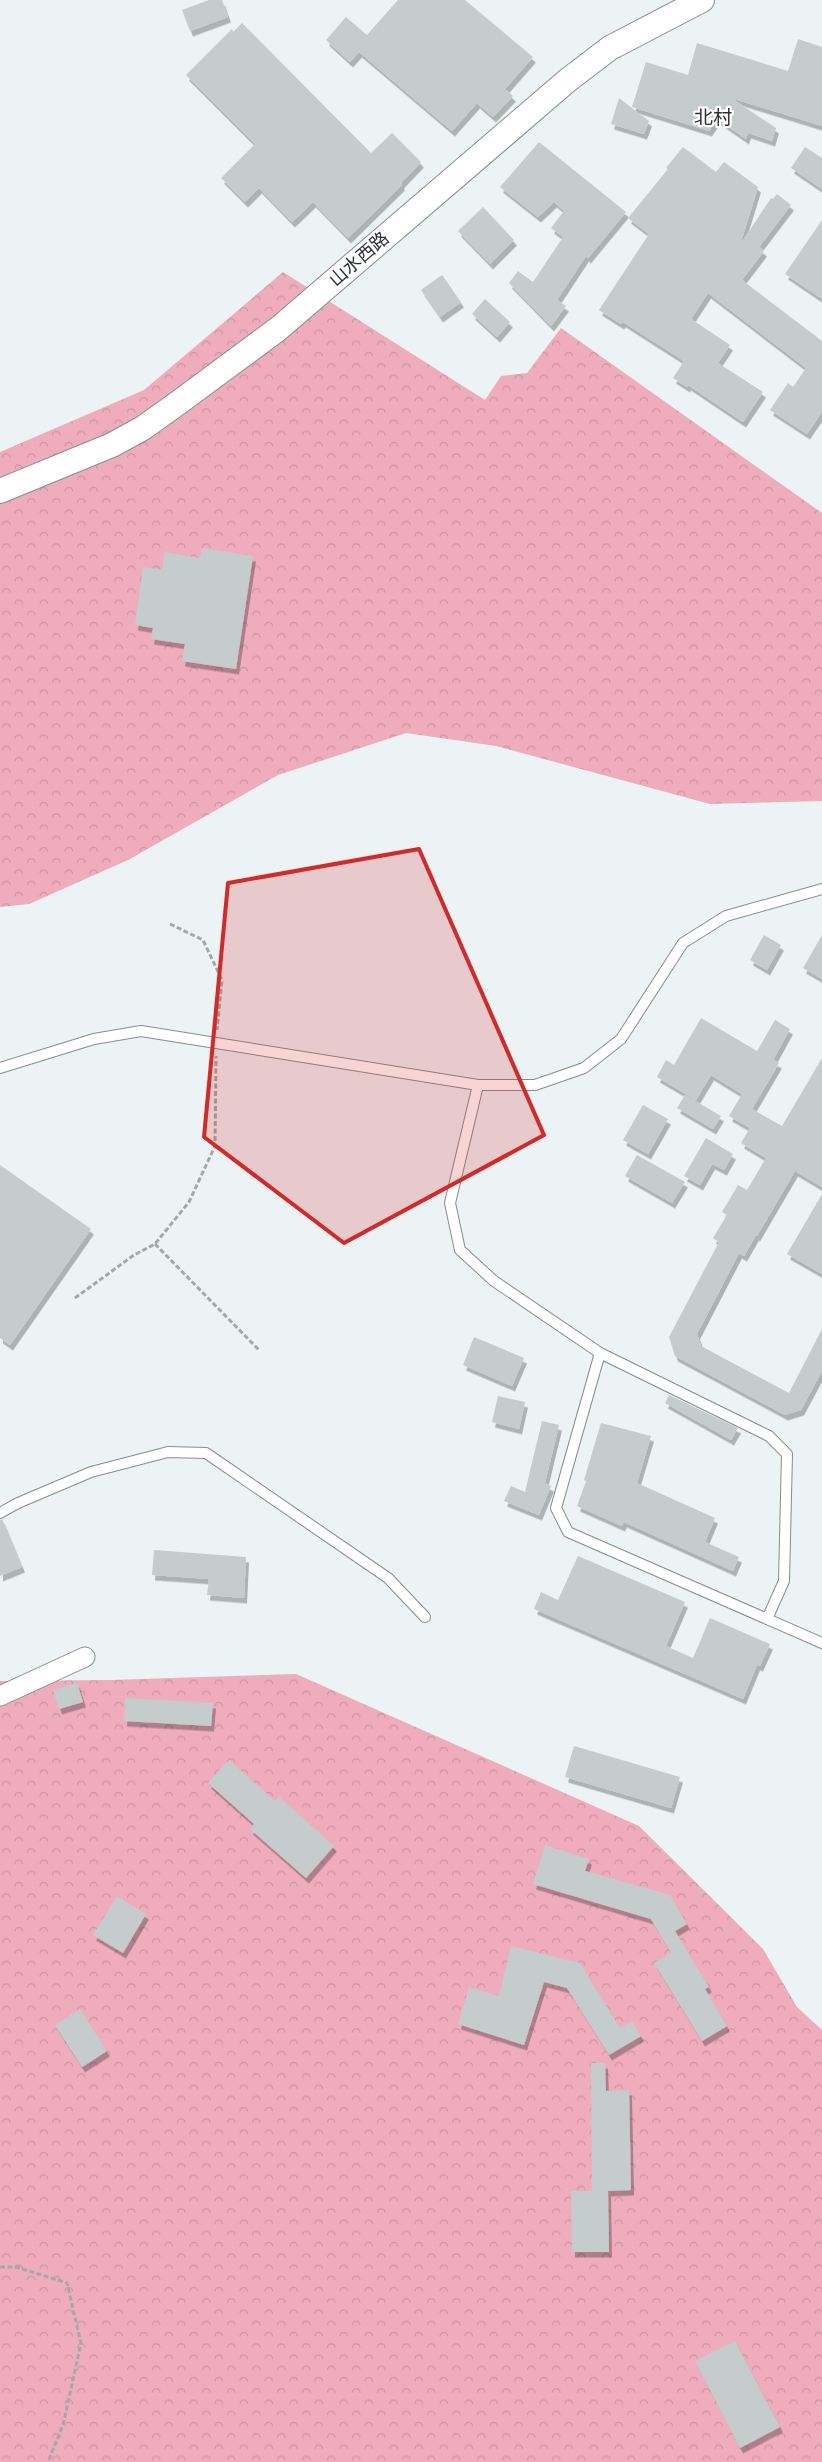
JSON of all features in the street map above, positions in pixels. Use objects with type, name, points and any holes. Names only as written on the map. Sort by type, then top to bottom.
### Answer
[{"type":"street","name":"山水西路","points":[[0,491],[112,445],[143,428],[278,328],[568,80],[610,48],[702,0]]},
{"type":"street","points":[[0,1695],[85,1658]]},
{"type":"lane","points":[[0,1068],[94,1038],[141,1031],[478,1085],[535,1085],[584,1068],[620,1039],[683,943],[726,916],[822,889]]},
{"type":"lane","points":[[478,1085],[450,1203],[460,1250],[494,1281],[600,1353],[768,1436],[787,1454],[784,1582],[767,1619]]},
{"type":"lane","points":[[600,1353],[556,1508],[568,1532],[822,1643]]},
{"type":"lane","points":[[0,1513],[18,1503],[90,1472],[168,1452],[206,1453],[388,1578],[425,1617]]},
{"type":"path","points":[[75,1298],[134,1255],[155,1244],[189,1202],[216,1146],[216,1043],[222,980],[203,940],[170,924]]},
{"type":"path","points":[[155,1244],[260,1351]]},
{"type":"path","points":[[0,2266],[16,2267],[66,2283],[73,2307],[80,2343],[63,2425],[48,2462]]},
{"type":"highlighted area","points":[[419,849],[544,1135],[344,1243],[204,1137],[228,883]]},
{"type":"green space","points":[[283,272],[485,400],[501,376],[527,373],[561,328],[822,513],[822,801],[710,804],[496,746],[406,733],[278,775],[128,860],[29,904],[0,907],[0,452],[144,390]]},
{"type":"green space","points":[[296,1674],[639,1826],[763,1949],[797,2007],[822,2030],[822,2462],[0,2462],[0,1681],[111,1680]]},
{"type":"building","points":[[209,0],[222,0],[228,17],[190,31],[182,10]]},
{"type":"building","points":[[398,0],[465,0],[533,57],[505,89],[513,96],[493,117],[477,103],[452,131],[359,52],[350,62],[326,40],[346,17],[367,35]]},
{"type":"building","points":[[242,23],[371,153],[392,133],[421,162],[401,183],[402,185],[348,238],[313,202],[292,222],[259,188],[245,202],[221,178],[255,144],[186,75],[232,29],[233,32]]},
{"type":"building","points":[[798,39],[822,47],[822,126],[731,98],[776,128],[772,141],[748,133],[746,139],[717,119],[709,131],[632,107],[646,62],[688,75],[697,43],[788,71]]},
{"type":"building","points":[[619,98],[649,121],[644,134],[611,124]]},
{"type":"building","points":[[539,142],[626,212],[588,258],[586,256],[557,300],[566,306],[551,326],[509,283],[518,271],[533,282],[563,237],[551,228],[564,211],[554,202],[538,217],[500,187]]},
{"type":"building","points":[[683,147],[716,172],[724,162],[758,187],[740,245],[771,198],[773,199],[777,194],[791,205],[759,247],[764,251],[742,280],[822,341],[822,412],[807,434],[770,410],[788,383],[793,387],[806,368],[708,293],[691,319],[730,345],[718,363],[763,392],[743,422],[688,385],[687,387],[673,378],[684,361],[623,322],[621,324],[599,310],[649,234],[628,218],[668,169],[666,168]]},
{"type":"building","points":[[805,147],[822,158],[822,189],[791,168]]},
{"type":"building","points":[[483,207],[514,240],[490,264],[458,231]]},
{"type":"building","points":[[822,220],[822,299],[785,274]]},
{"type":"building","points":[[442,275],[461,302],[440,317],[421,290]]},
{"type":"building","points":[[485,299],[510,322],[497,337],[472,314]]},
{"type":"building","points":[[202,548],[253,556],[236,669],[182,661],[185,644],[151,639],[153,628],[135,625],[143,567],[162,570],[164,552],[200,558]]},
{"type":"building","points":[[764,935],[781,945],[767,970],[750,960]]},
{"type":"building","points":[[822,935],[822,979],[803,968]]},
{"type":"building","points":[[701,1018],[757,1051],[775,1020],[790,1029],[773,1060],[779,1063],[752,1109],[782,1126],[822,1058],[822,1187],[795,1171],[744,1256],[739,1253],[697,1334],[701,1346],[789,1393],[822,1329],[822,1371],[801,1410],[785,1415],[675,1356],[669,1337],[719,1242],[713,1238],[727,1215],[722,1212],[738,1185],[747,1190],[766,1158],[741,1143],[750,1128],[729,1116],[742,1094],[711,1075],[696,1100],[657,1077],[666,1060],[674,1065]]},
{"type":"building","points":[[685,1095],[721,1116],[713,1129],[677,1108]]},
{"type":"building","points":[[643,1105],[668,1119],[648,1154],[623,1140]]},
{"type":"building","points":[[706,1138],[733,1154],[724,1170],[712,1164],[700,1185],[684,1176]]},
{"type":"building","points":[[637,1155],[685,1182],[672,1203],[625,1176]]},
{"type":"building","points":[[0,1165],[91,1229],[10,1345],[0,1338]]},
{"type":"building","points":[[822,1194],[822,1274],[787,1254]]},
{"type":"building","points":[[474,1337],[524,1358],[512,1386],[463,1365]]},
{"type":"building","points":[[669,1395],[738,1428],[731,1440],[665,1403]]},
{"type":"building","points":[[498,1396],[525,1402],[519,1429],[492,1422]]},
{"type":"building","points":[[542,1421],[559,1425],[545,1483],[551,1486],[539,1515],[504,1501],[511,1486],[525,1492]]},
{"type":"building","points":[[601,1423],[651,1436],[637,1483],[715,1518],[705,1542],[739,1557],[733,1571],[624,1522],[622,1526],[577,1506],[586,1481],[584,1480]]},
{"type":"building","points":[[2,1519],[22,1567],[0,1576],[0,1520]]},
{"type":"building","points":[[154,1550],[246,1557],[244,1598],[207,1595],[209,1579],[152,1575]]},
{"type":"building","points":[[578,1556],[685,1602],[666,1646],[693,1658],[710,1618],[770,1644],[760,1666],[757,1665],[743,1699],[534,1609],[541,1592],[558,1600]]},
{"type":"building","points":[[77,1683],[83,1702],[59,1709],[53,1690]]},
{"type":"building","points":[[125,1698],[213,1703],[211,1726],[124,1721]]},
{"type":"building","points":[[574,1746],[680,1777],[671,1808],[565,1777]]},
{"type":"building","points":[[229,1760],[275,1801],[279,1797],[334,1846],[306,1878],[250,1829],[254,1824],[208,1783]]},
{"type":"building","points":[[545,1845],[589,1859],[585,1871],[670,1895],[687,1924],[675,1931],[709,1987],[705,1989],[727,2026],[702,2041],[654,1963],[671,1953],[651,1919],[533,1884]]},
{"type":"building","points":[[117,1896],[146,1914],[123,1953],[93,1935]]},
{"type":"building","points":[[511,1946],[580,1963],[620,2028],[632,2021],[641,2036],[609,2055],[567,1988],[544,1982],[524,2045],[458,2024],[469,1987],[499,1996]]},
{"type":"building","points":[[80,2009],[107,2051],[82,2067],[55,2025]]},
{"type":"building","points":[[591,2063],[605,2063],[606,2091],[629,2090],[631,2190],[608,2191],[609,2252],[572,2252],[571,2191],[592,2191]]},
{"type":"building","points":[[735,2341],[780,2427],[740,2448],[695,2361]]},
{"type":"district","name":"北村","points":[[713,117]]}]
